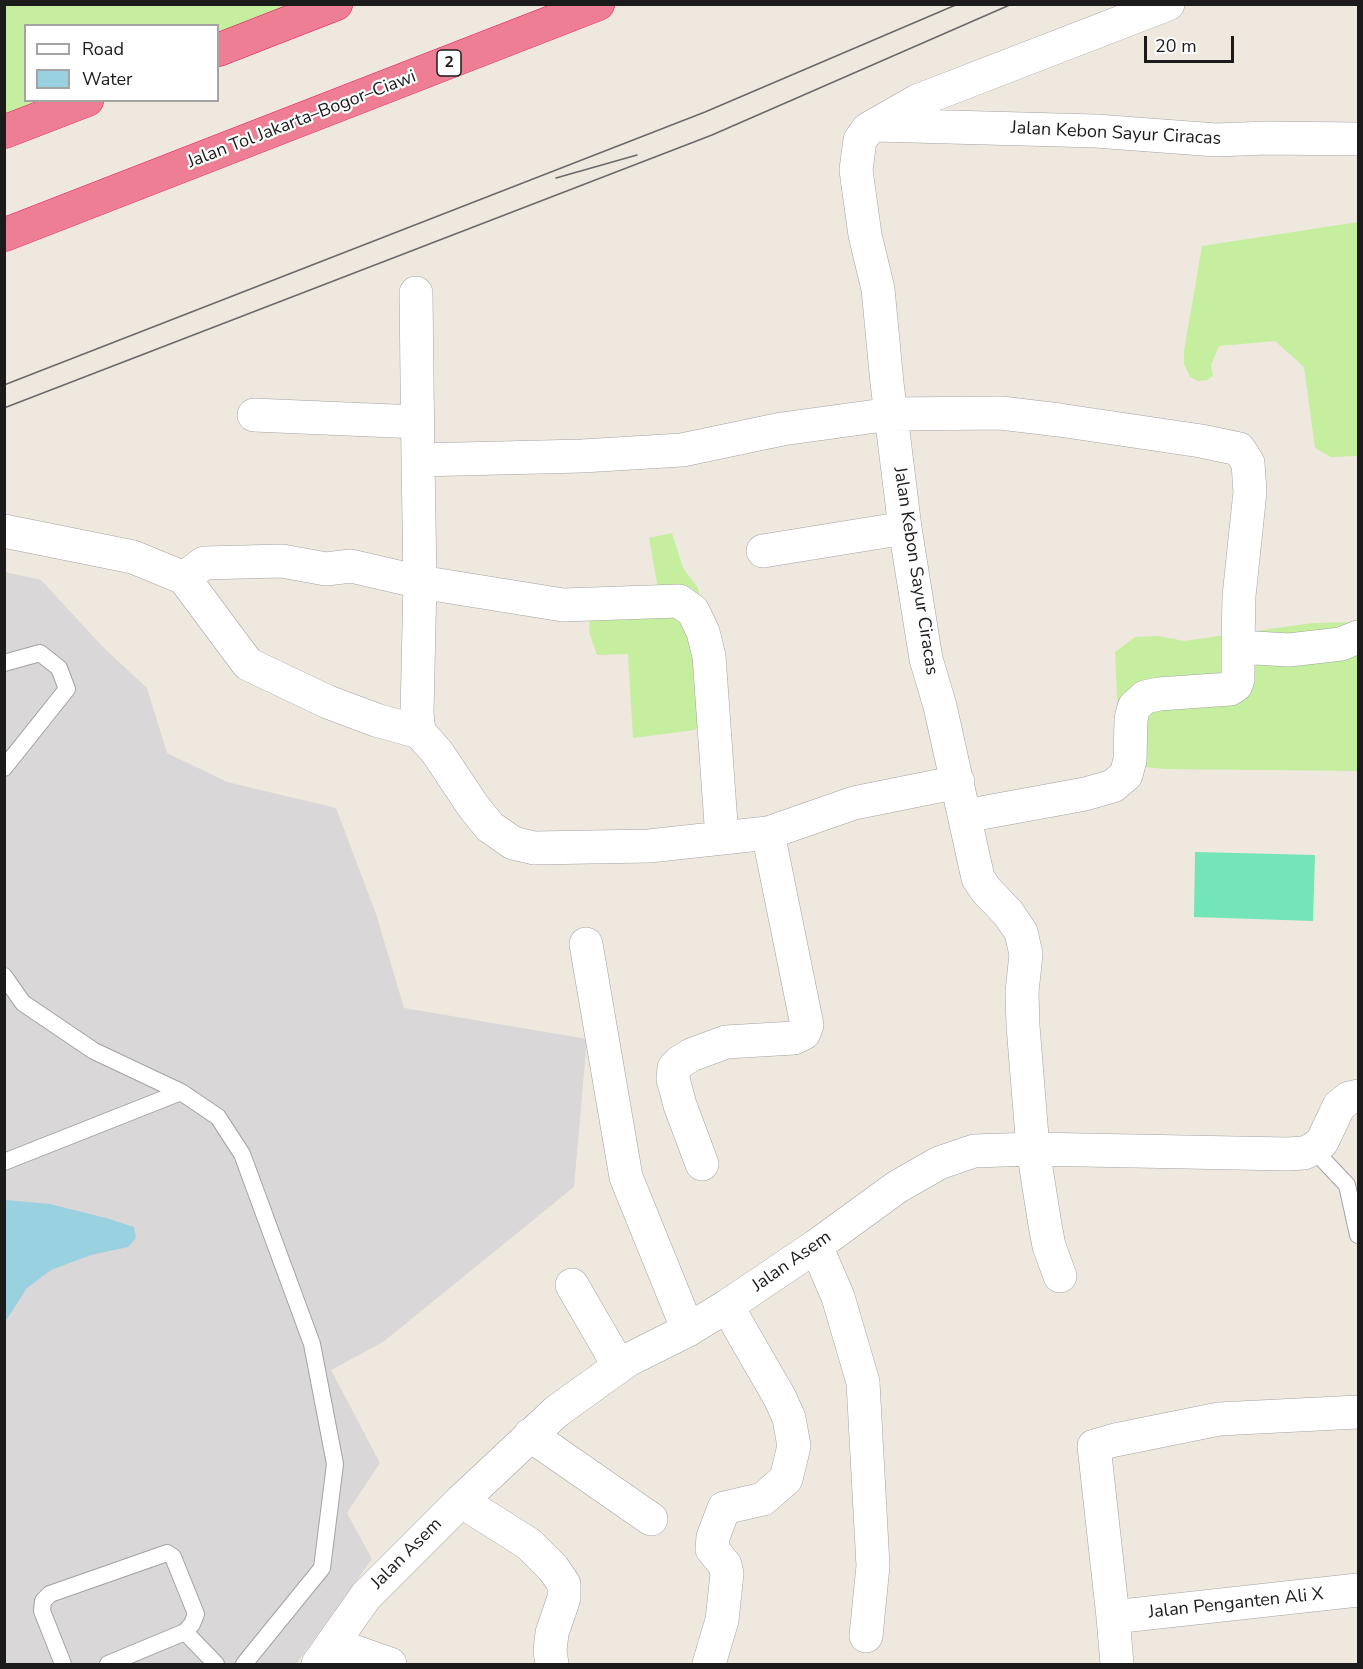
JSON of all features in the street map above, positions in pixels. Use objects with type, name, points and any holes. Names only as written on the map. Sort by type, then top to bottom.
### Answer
[{"type":"highway","points":[[219,50],[336,4]]},
{"type":"highway","name":"Jalan Tol Jakarta–Bogor–Ciawi","points":[[4,235],[598,4]]},
{"type":"highway","points":[[4,132],[82,102]]},
{"type":"highway","points":[[4,243],[53,216]]},
{"type":"street","points":[[874,125],[917,101],[1168,4]]},
{"type":"street","name":"Jalan Kebon Sayur Ciracas","points":[[1060,1276],[1049,1246],[1034,1149],[1023,1026],[1022,992],[1026,954],[1021,932],[978,878],[940,706],[926,659],[905,528],[878,289],[865,235],[856,170],[861,141],[868,129],[874,125],[1096,131],[1216,140],[1359,139]]},
{"type":"street","points":[[416,293],[420,582],[418,732]]},
{"type":"street","points":[[418,460],[582,456],[682,450],[782,429],[891,414],[1001,414],[1147,433],[1239,449],[1248,463],[1250,492],[1239,596],[1236,685],[1230,689],[1145,697],[1134,707],[1131,719],[1130,760],[1126,775],[1113,786],[1085,794],[965,816]]},
{"type":"street","points":[[254,416],[417,422]]},
{"type":"street","points":[[763,550],[905,528]]},
{"type":"street","points":[[4,531],[133,557],[184,578],[248,664],[328,702],[376,720],[418,732],[437,752],[490,827],[513,843],[534,848],[649,846],[768,833],[854,803],[958,782]]},
{"type":"street","points":[[184,578],[204,563],[282,561],[326,569],[351,566],[420,582],[563,605],[679,601],[693,611],[704,632],[709,656],[722,838]]},
{"type":"street","points":[[1238,647],[1289,650],[1341,644],[1359,637]]},
{"type":"street","points":[[702,1164],[680,1105],[673,1079],[675,1068],[691,1055],[726,1042],[794,1038],[804,1033],[807,1025],[768,833]]},
{"type":"street","points":[[586,944],[626,1177],[688,1330]]},
{"type":"street","points":[[1313,1149],[1323,1143],[1339,1106],[1349,1098],[1359,1096]]},
{"type":"street","name":"Jalan Asem","points":[[326,1654],[366,1596],[461,1501],[557,1411],[619,1366],[688,1330],[727,1306],[816,1246],[897,1187],[939,1163],[974,1151],[1034,1149],[1287,1154],[1304,1153],[1313,1149]]},
{"type":"street","points":[[816,1246],[838,1297],[863,1382],[873,1566],[866,1636]]},
{"type":"street","points":[[572,1285],[619,1366]]},
{"type":"street","points":[[709,1665],[722,1620],[727,1574],[725,1565],[712,1549],[713,1537],[724,1508],[763,1499],[786,1479],[794,1446],[789,1418],[780,1398],[727,1306]]},
{"type":"street","points":[[1117,1665],[1094,1446],[1219,1419],[1359,1412]]},
{"type":"street","points":[[530,1435],[651,1519]]},
{"type":"street","points":[[461,1501],[529,1544],[564,1584],[564,1598],[552,1633],[550,1652],[552,1665]]},
{"type":"street","name":"Jalan Penganten Ali X","points":[[1113,1617],[1359,1590]]},
{"type":"street","points":[[326,1654],[390,1665]]},
{"type":"lane","points":[[4,663],[40,653],[59,668],[67,689],[4,768]]},
{"type":"lane","points":[[4,975],[23,1003],[94,1051],[181,1092],[218,1117],[242,1154],[312,1344],[334,1464],[322,1568],[244,1665]]},
{"type":"lane","points":[[4,1162],[181,1092]]},
{"type":"lane","points":[[1313,1149],[1347,1185],[1359,1235]]},
{"type":"lane","points":[[63,1665],[42,1611],[43,1601],[50,1594],[166,1553],[173,1557],[196,1614],[192,1624],[184,1632],[108,1665]]},
{"type":"lane","points":[[184,1632],[216,1665]]},
{"type":"shaded area","points":[[5,572],[41,580],[104,648],[147,688],[167,753],[227,782],[336,808],[376,914],[404,1008],[587,1039],[574,1187],[383,1342],[331,1370],[380,1463],[347,1513],[372,1559],[296,1664],[5,1664]]},
{"type":"green space","points":[[5,5],[336,5],[219,50],[219,24],[24,24],[24,102],[84,102],[5,132]]},
{"type":"green space","points":[[1358,222],[1358,456],[1331,457],[1315,448],[1304,367],[1275,341],[1219,346],[1211,365],[1213,376],[1207,380],[1198,381],[1190,377],[1184,364],[1184,351],[1202,246]]},
{"type":"green space","points":[[672,533],[683,568],[698,588],[712,645],[705,717],[695,730],[633,738],[628,654],[597,655],[589,632],[590,619],[658,589],[649,538]]},
{"type":"green space","points":[[1358,622],[1358,771],[1164,769],[1120,764],[1115,652],[1135,637],[1158,636],[1184,641],[1313,623]]},
{"type":"green space","points":[[1195,852],[1315,855],[1313,921],[1194,917]]},
{"type":"water","points":[[5,1200],[50,1204],[106,1218],[134,1227],[136,1238],[128,1247],[91,1255],[51,1270],[27,1288],[5,1322]]},
{"type":"tram line","points":[[4,385],[705,112],[958,4]]},
{"type":"tram line","points":[[4,408],[712,135],[1012,4]]},
{"type":"tram line","points":[[556,178],[637,155]]}]
